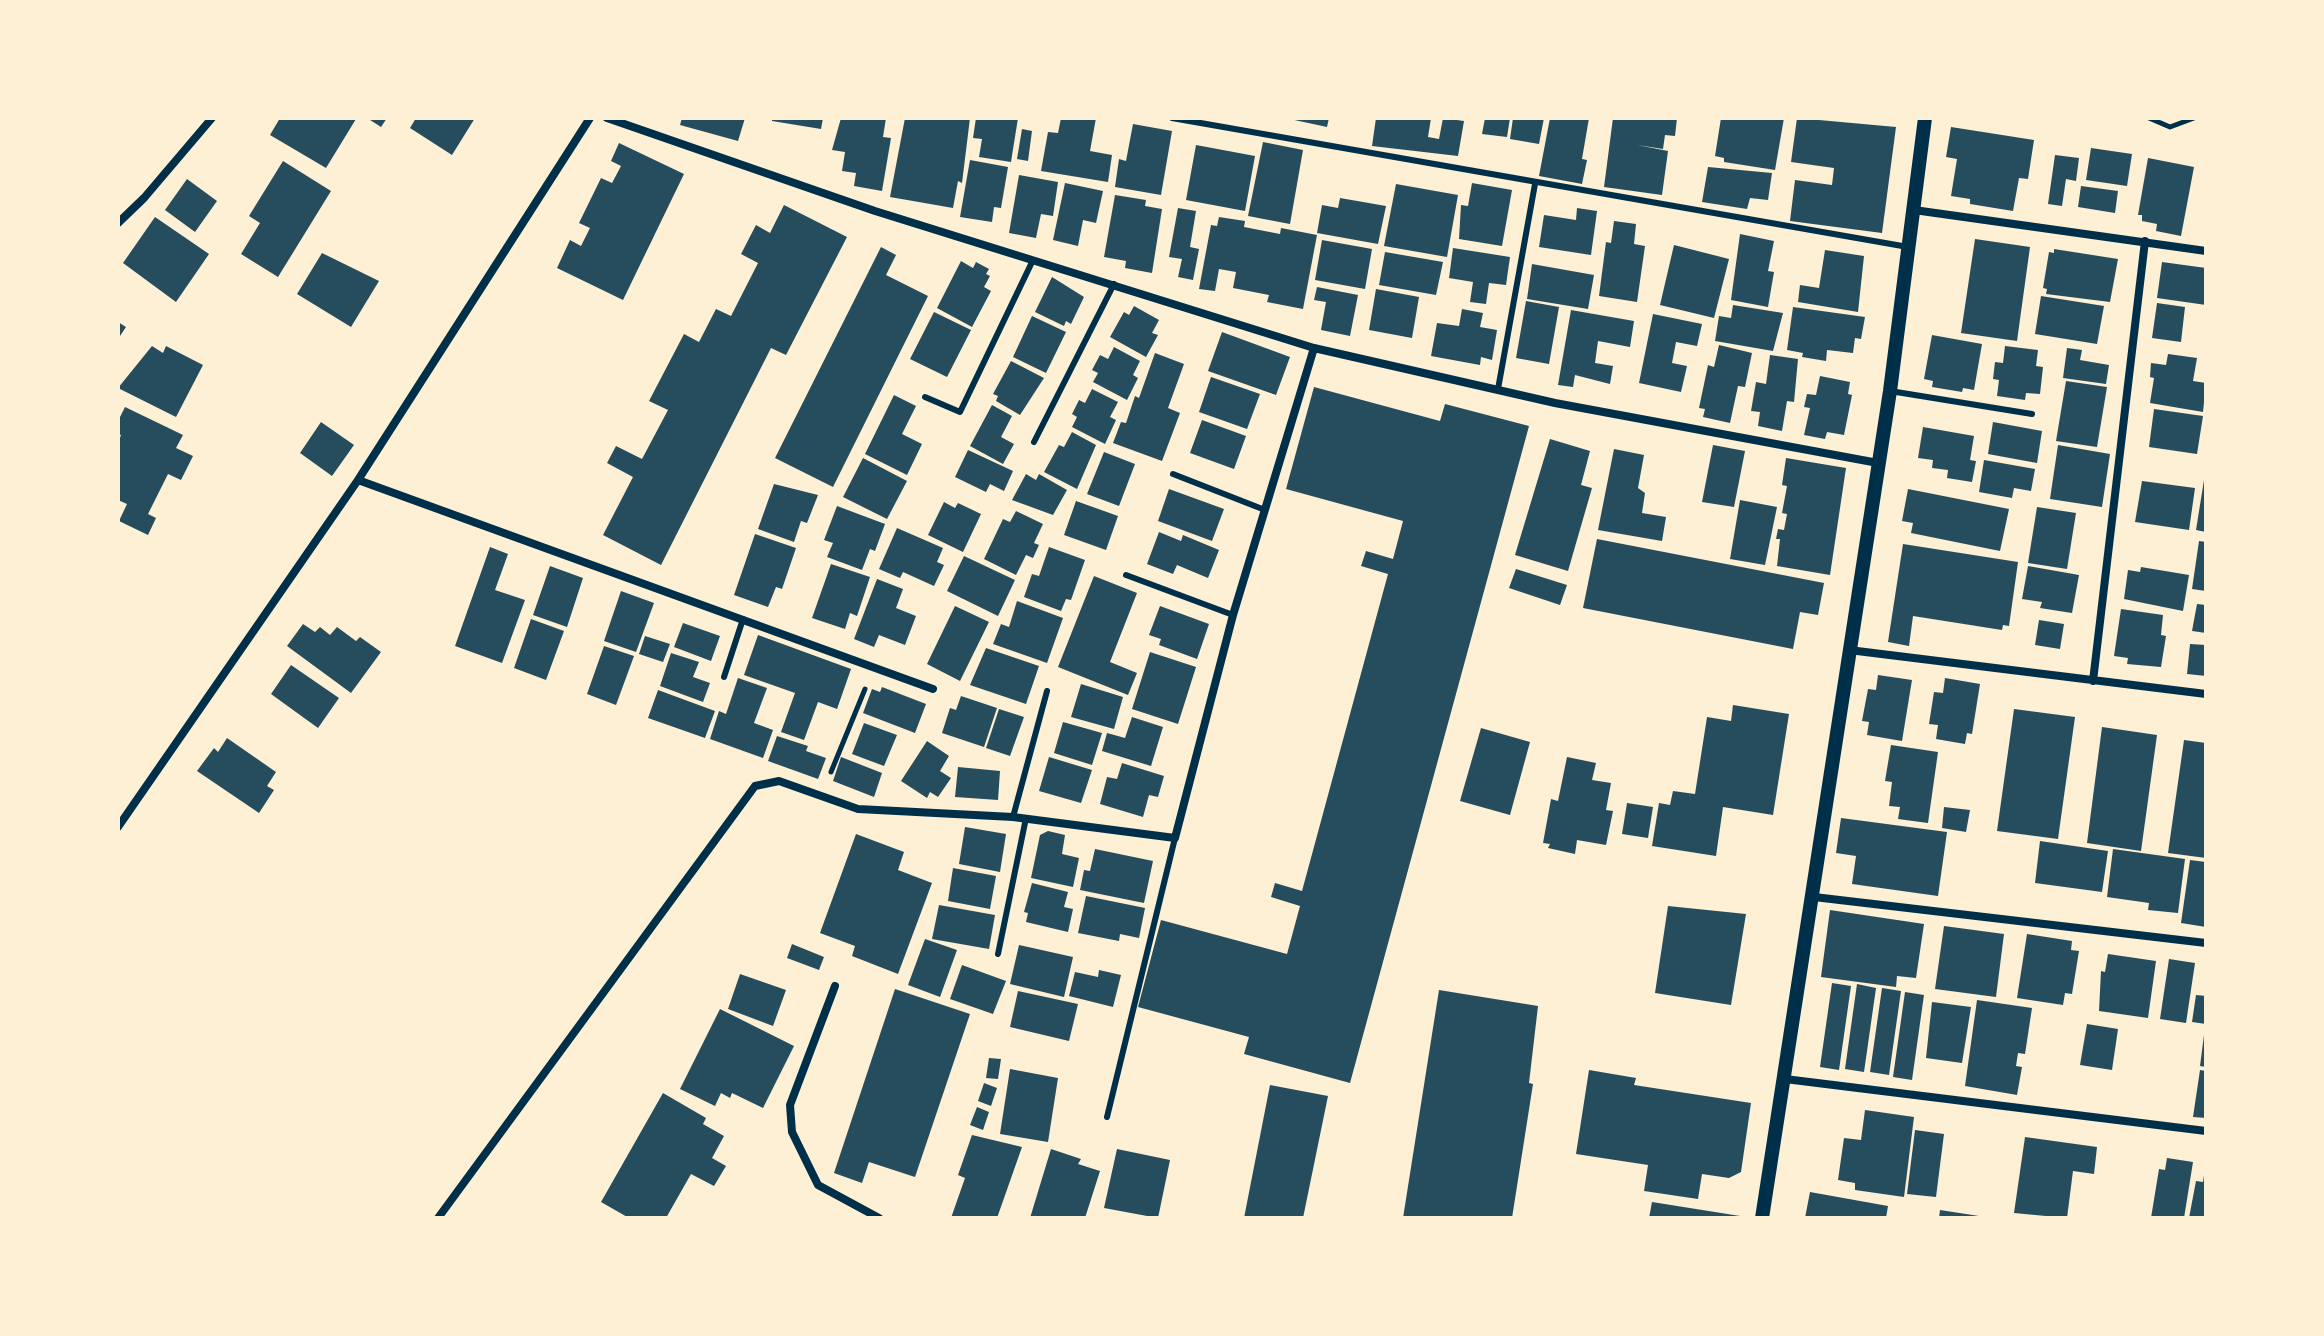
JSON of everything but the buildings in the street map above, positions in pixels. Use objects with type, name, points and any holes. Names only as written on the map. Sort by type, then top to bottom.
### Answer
[{"type":"street","points":[[118,223],[144,198],[212,118]]},
{"type":"street","points":[[118,827],[358,480],[590,118]]},
{"type":"street","points":[[1762,1218],[1890,391],[1925,118]]},
{"type":"street","points":[[611,119],[875,211],[1314,348],[1498,389],[1878,463]]},
{"type":"street","points":[[1914,210],[2206,251]]},
{"type":"street","points":[[2093,681],[2145,241]]},
{"type":"street","points":[[438,1218],[755,786],[779,781],[858,809],[1026,818],[1175,838],[1233,615],[1314,348]]},
{"type":"street","points":[[358,480],[933,689]]},
{"type":"street","points":[[1849,650],[2206,694]]},
{"type":"street","points":[[1814,897],[2206,943]]},
{"type":"street","points":[[835,986],[790,1105],[792,1132],[818,1185],[879,1218]]},
{"type":"street","points":[[1785,1079],[2206,1131]]},
{"type":"lane","points":[[1172,118],[1908,247]]},
{"type":"lane","points":[[1498,389],[1535,184]]},
{"type":"lane","points":[[925,397],[960,412],[1033,260]]},
{"type":"lane","points":[[1034,442],[1114,284]]},
{"type":"lane","points":[[1890,391],[2032,414]]},
{"type":"lane","points":[[1173,474],[1265,510]]},
{"type":"lane","points":[[1126,575],[1233,615]]},
{"type":"lane","points":[[724,677],[743,619]]},
{"type":"lane","points":[[1013,817],[1047,691]]},
{"type":"lane","points":[[998,954],[1026,818]]},
{"type":"lane","points":[[1107,1117],[1175,838]]},
{"type":"path","points":[[2149,118],[2170,127],[2194,118]]},
{"type":"path","points":[[822,795],[874,667]]}]
